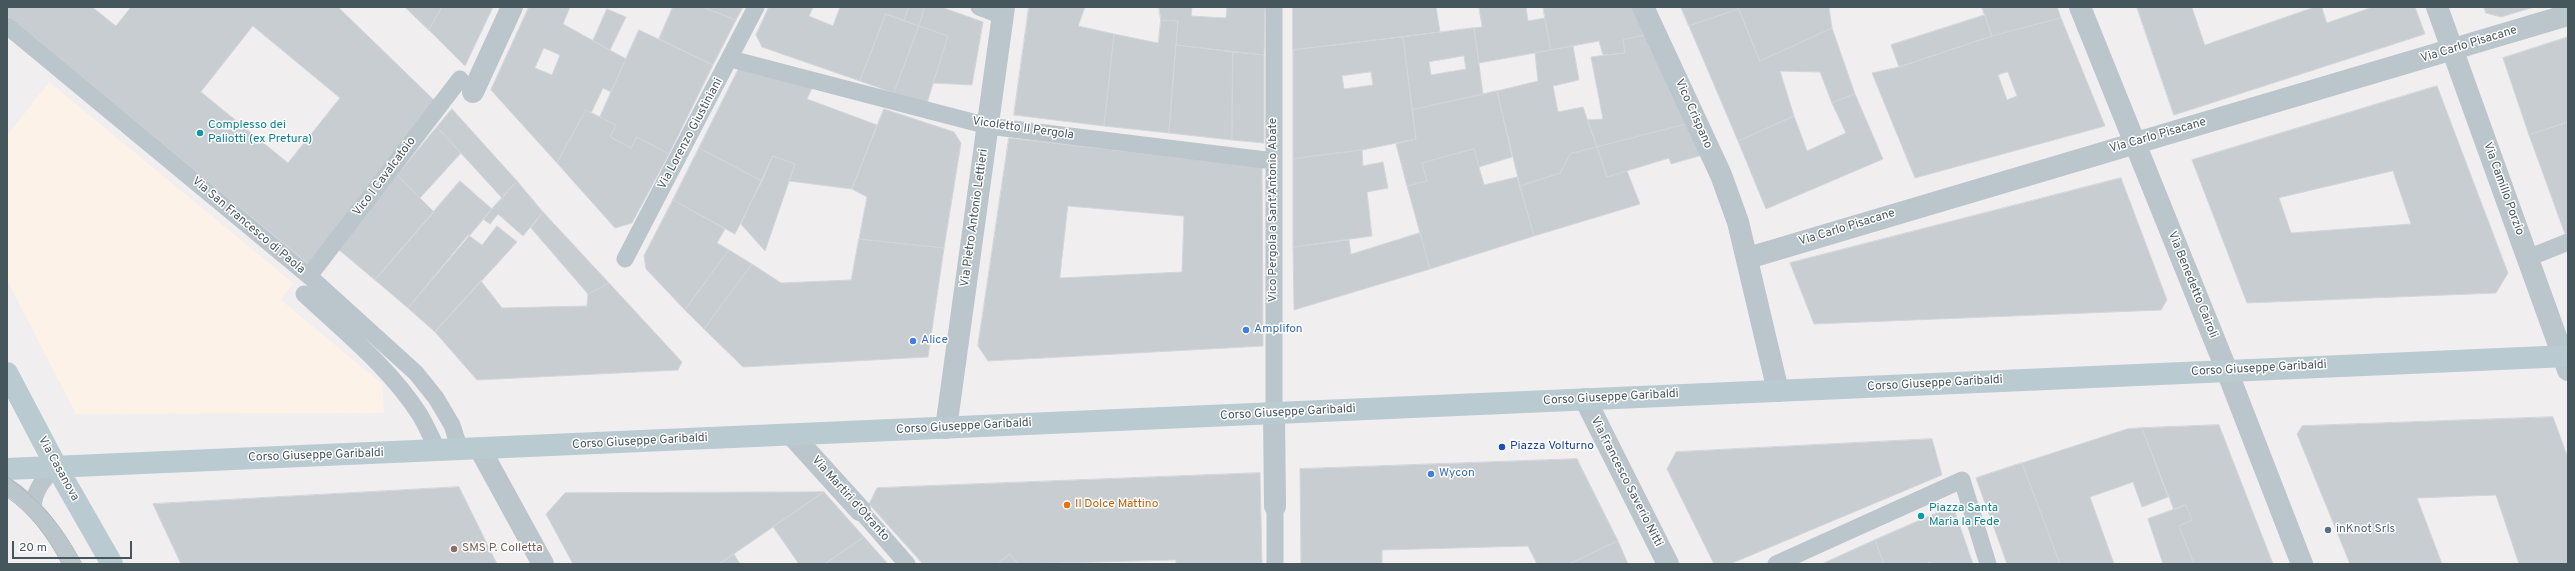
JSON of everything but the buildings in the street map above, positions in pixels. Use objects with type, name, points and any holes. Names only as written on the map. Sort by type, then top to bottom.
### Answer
[{"type":"main road","name":"Corso Giuseppe Garibaldi","points":[[7,469],[1585,400],[2227,370],[2566,360]]},
{"type":"main road","name":"Via Casanova","points":[[7,373],[56,466],[112,564]]},
{"type":"street","points":[[467,85],[512,7]]},
{"type":"street","name":"Vico Crispano","points":[[1643,7],[1721,175],[1738,222],[1748,258],[1778,391]]},
{"type":"street","name":"Via Benedetto Cairoli","points":[[2080,7],[2227,370],[2302,564]]},
{"type":"street","name":"Via Camillo Porzio","points":[[2437,7],[2566,360]]},
{"type":"street","name":"Via Pietro Antonio Lettieri","points":[[946,428],[1004,12]]},
{"type":"street","name":"Via Carlo Pisacane","points":[[1748,258],[2452,50],[2568,14]]},
{"type":"street","name":"Via Francesco Saverio Nitti","points":[[1585,400],[1668,564]]},
{"type":"street","points":[[1274,413],[1275,506]]},
{"type":"street","name":"Via Martiri d'Otranto","points":[[792,435],[860,510]]},
{"type":"street","points":[[470,449],[543,564]]},
{"type":"lane","name":"Via Lorenzo Giustiniani","points":[[625,259],[731,59],[756,7]]},
{"type":"lane","points":[[979,7],[1004,12]]},
{"type":"lane","name":"Vico Pergola a Sant'Antonio Abate","points":[[1274,7],[1274,413]]},
{"type":"lane","name":"Via San Francesco di Paola","points":[[7,26],[309,276],[416,373],[436,398],[452,425],[470,449]]},
{"type":"lane","name":"Vicoletto II Pergola","points":[[731,59],[988,126],[1274,161]]},
{"type":"lane","name":"Vico I Cavalcatoio","points":[[309,276],[467,85]]},
{"type":"lane","points":[[2528,258],[2568,242]]},
{"type":"lane","points":[[304,294],[364,350],[392,380],[420,415],[438,451]]},
{"type":"lane","points":[[7,461],[56,466]]},
{"type":"lane","points":[[33,507],[34,497],[41,483],[56,466]]},
{"type":"lane","points":[[1776,564],[1962,480],[1988,564]]},
{"type":"lane","points":[[7,486],[33,507],[62,545],[72,564]]},
{"type":"lane","points":[[1275,506],[1275,564]]},
{"type":"lane","name":"Via Martiri d'Otranto","points":[[860,510],[907,564]]},
{"type":"shaded area","points":[[49,82],[293,283],[281,300],[382,384],[384,413],[76,414],[7,280],[7,136]]},
{"type":"tram line","points":[[7,477],[41,505],[67,538],[82,564]]},
{"type":"tram line","points":[[7,497],[24,511],[39,527],[62,564]]},
{"type":"place","name":"Complesso dei Paliotti (ex Pretura)","points":[[200,133]]},
{"type":"place","name":"Amplifon","points":[[1246,330]]},
{"type":"place","name":"Alice","points":[[913,341]]},
{"type":"place","name":"Piazza Volturno","points":[[1502,447]]},
{"type":"place","name":"Wycon","points":[[1431,474]]},
{"type":"place","name":"Il Dolce Mattino","points":[[1067,505]]},
{"type":"place","name":"Piazza Santa Maria la Fede","points":[[1921,516]]},
{"type":"place","name":"inKnot Srls","points":[[2328,530]]},
{"type":"place","name":"SMS P. Colletta","points":[[454,549]]}]
